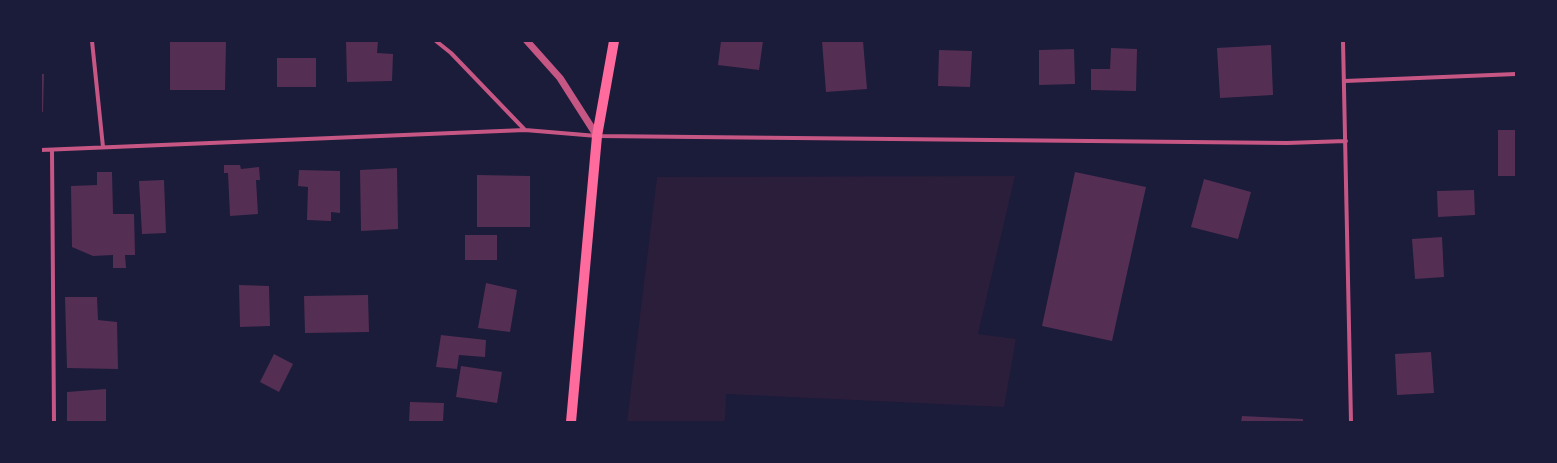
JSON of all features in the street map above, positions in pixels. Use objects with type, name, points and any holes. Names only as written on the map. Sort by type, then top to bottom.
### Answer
[{"type":"main road","points":[[571,422],[597,136],[614,41]]},
{"type":"street","points":[[92,41],[103,147]]},
{"type":"street","points":[[436,41],[451,53],[525,130]]},
{"type":"street","points":[[527,41],[560,78],[597,136]]},
{"type":"street","points":[[1343,41],[1351,422]]},
{"type":"street","points":[[1345,81],[1516,74]]},
{"type":"street","points":[[41,150],[525,130],[597,136],[1287,143],[1346,142]]},
{"type":"street","points":[[52,150],[54,422]]},
{"type":"shaded area","points":[[1015,176],[978,334],[1016,339],[1004,407],[726,394],[725,422],[627,422],[657,177]]},
{"type":"building","points":[[170,41],[226,41],[225,90],[170,90]]},
{"type":"building","points":[[346,41],[378,41],[377,53],[393,54],[392,81],[347,82]]},
{"type":"building","points":[[721,41],[763,41],[759,70],[718,65]]},
{"type":"building","points":[[822,41],[863,41],[867,89],[826,92]]},
{"type":"building","points":[[1271,45],[1273,95],[1220,98],[1217,48]]},
{"type":"building","points":[[1111,48],[1137,49],[1136,91],[1091,90],[1091,69],[1110,69]]},
{"type":"building","points":[[1074,49],[1075,84],[1039,85],[1039,50]]},
{"type":"building","points":[[939,50],[972,51],[970,87],[938,86]]},
{"type":"building","points":[[277,58],[316,58],[316,87],[277,87]]},
{"type":"building","points":[[41,74],[44,74],[43,112],[41,112]]},
{"type":"building","points":[[1498,130],[1516,130],[1516,176],[1498,176]]},
{"type":"building","points":[[224,165],[240,165],[241,169],[259,167],[260,180],[256,180],[258,214],[230,216],[228,173],[224,173]]},
{"type":"building","points":[[397,168],[398,229],[361,231],[360,170]]},
{"type":"building","points":[[299,170],[340,171],[340,213],[331,212],[331,221],[307,220],[308,187],[298,186]]},
{"type":"building","points":[[97,172],[112,172],[113,214],[134,214],[135,255],[125,255],[126,268],[113,268],[113,255],[93,256],[72,247],[71,186],[97,185]]},
{"type":"building","points":[[1075,172],[1146,187],[1112,341],[1042,326]]},
{"type":"building","points":[[477,175],[530,176],[530,227],[477,227]]},
{"type":"building","points":[[1204,179],[1251,192],[1238,239],[1191,227]]},
{"type":"building","points":[[164,180],[166,233],[142,234],[139,181]]},
{"type":"building","points":[[1474,190],[1475,215],[1438,217],[1437,191]]},
{"type":"building","points":[[465,235],[497,235],[497,260],[465,260]]},
{"type":"building","points":[[1442,237],[1444,277],[1415,279],[1412,239]]},
{"type":"building","points":[[486,283],[517,290],[510,332],[478,328]]},
{"type":"building","points":[[239,285],[269,286],[270,326],[240,327]]},
{"type":"building","points":[[368,295],[369,332],[305,333],[304,296]]},
{"type":"building","points":[[65,297],[97,297],[98,320],[117,322],[118,369],[67,368]]},
{"type":"building","points":[[441,335],[486,340],[485,357],[459,355],[457,369],[436,367]]},
{"type":"building","points":[[1431,352],[1434,393],[1397,395],[1395,354]]},
{"type":"building","points":[[274,354],[293,364],[279,392],[260,382]]},
{"type":"building","points":[[461,366],[502,372],[497,403],[456,397]]},
{"type":"building","points":[[106,389],[106,422],[67,422],[67,392]]},
{"type":"building","points":[[410,402],[444,403],[443,422],[409,422]]},
{"type":"building","points":[[1242,416],[1303,419],[1303,422],[1241,422]]}]
